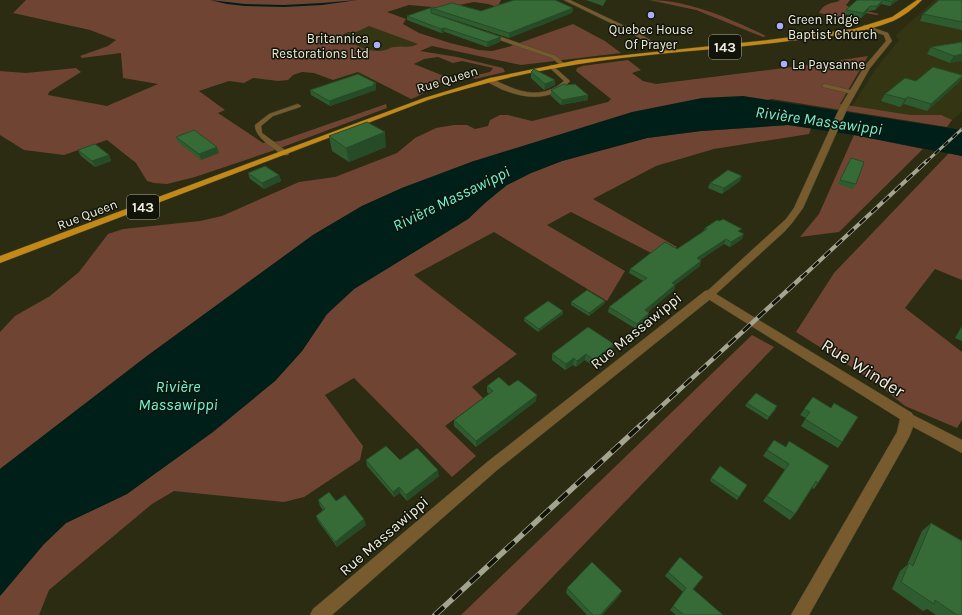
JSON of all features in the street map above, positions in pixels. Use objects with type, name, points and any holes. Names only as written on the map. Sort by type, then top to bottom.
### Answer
[{"type":"main road","name":"Rue Queen","points":[[0,260],[426,99],[488,80],[563,64],[797,39],[865,27],[897,16],[907,11],[920,0]]},
{"type":"street","points":[[566,0],[630,30],[668,52]]},
{"type":"street","name":"Rue Massawippi","points":[[319,615],[491,467],[599,383],[709,294],[781,230],[798,208],[852,92],[867,67],[889,39],[888,36],[882,32],[865,27]]},
{"type":"street","points":[[479,31],[554,57],[563,64]]},
{"type":"street","name":"Rue Winder","points":[[709,294],[907,417],[906,428],[903,435],[800,615]]},
{"type":"street","points":[[907,417],[962,447]]},
{"type":"lane","points":[[488,80],[522,94],[533,96],[548,94],[563,86],[568,81],[552,66]]},
{"type":"lane","points":[[826,86],[852,92]]},
{"type":"lane","points":[[285,153],[260,134],[258,131],[258,125],[265,118],[298,106]]},
{"type":"shaded area","points":[[26,0],[501,0],[499,4],[515,13],[488,4],[474,2],[444,8],[409,5],[387,12],[406,19],[403,24],[419,33],[479,50],[492,51],[508,47],[573,24],[605,41],[621,53],[521,65],[432,46],[420,51],[457,57],[503,68],[505,72],[475,79],[472,78],[472,76],[490,72],[493,68],[462,61],[453,63],[438,57],[424,59],[414,64],[449,78],[421,95],[411,99],[358,72],[333,80],[314,73],[302,72],[293,75],[288,80],[278,81],[253,78],[244,83],[229,81],[199,91],[225,110],[218,113],[263,143],[280,141],[386,104],[387,108],[272,151],[195,177],[167,184],[147,181],[136,163],[107,140],[64,155],[24,150],[0,135],[0,71],[26,73],[76,68],[81,72],[49,92],[48,95],[107,106],[158,84],[123,78],[121,53],[82,58],[80,56],[108,46],[116,40],[90,30],[13,13]],"holes":[[[369,26],[418,44],[373,51],[356,45],[342,35],[348,32],[356,32]]]},
{"type":"shaded area","points":[[649,0],[679,3],[694,7],[739,23],[766,36],[763,37],[696,10]]},
{"type":"shaded area","points":[[838,0],[850,0],[846,5],[849,7],[879,14],[877,15],[848,10],[844,18],[819,13],[825,6],[830,3],[840,1]]},
{"type":"shaded area","points":[[935,0],[962,0],[962,112],[947,124],[851,108],[875,70],[899,40],[896,35]]},
{"type":"shaded area","points":[[369,26],[387,31],[418,44],[410,48],[394,47],[374,51],[350,43],[342,34]]},
{"type":"shaded area","points":[[868,56],[840,104],[910,115],[941,115],[952,120],[947,127],[772,99],[474,161],[402,188],[362,206],[313,235],[147,356],[0,469],[0,332],[15,316],[50,296],[79,272],[108,234],[123,229],[200,221],[222,216],[299,182],[335,177],[397,153],[415,138],[436,128],[454,125],[467,125],[475,129],[488,126],[490,120],[500,115],[508,115],[532,121],[608,102],[611,99],[576,71],[577,68],[582,66],[628,60],[641,70],[632,73],[643,81],[656,84]]},
{"type":"shaded area","points":[[788,125],[811,128],[809,134],[714,149],[656,166],[593,199],[677,247],[661,258],[571,212],[547,225],[625,271],[607,301],[494,232],[414,275],[517,354],[472,387],[483,398],[445,426],[476,456],[452,477],[354,378],[325,395],[363,446],[360,460],[304,497],[284,502],[174,491],[152,504],[49,590],[39,615],[0,615],[0,596],[44,544],[66,523],[127,494],[275,381],[302,351],[327,314],[354,289],[468,219],[507,185],[531,173],[562,161],[647,138],[701,131]]},
{"type":"shaded area","points":[[854,135],[923,149],[839,232],[800,237],[819,214]]},
{"type":"shaded area","points":[[949,153],[962,156],[962,280],[935,269],[905,308],[962,352],[962,420],[957,428],[905,406],[875,382],[796,332],[834,273]]},
{"type":"shaded area","points":[[752,335],[774,347],[516,615],[461,615]]},
{"type":"water","name":"Rivière Massawippi","points":[[743,96],[962,130],[962,156],[854,135],[788,125],[701,131],[647,138],[562,161],[531,173],[507,185],[468,219],[354,289],[327,314],[302,351],[275,381],[213,432],[127,494],[66,523],[44,544],[0,596],[0,469],[147,356],[313,235],[362,206],[402,188],[474,161],[632,112],[702,98]]},
{"type":"building","points":[[514,0],[555,0],[573,8],[509,33],[431,8],[431,13],[501,37],[487,42],[444,28],[441,29],[407,16],[433,7],[435,8],[452,3],[481,11]]},
{"type":"building","points":[[857,0],[883,0],[877,6],[870,6],[863,13],[846,10]]},
{"type":"building","points":[[939,0],[962,0],[962,22],[923,14]]},
{"type":"building","points":[[962,42],[962,54],[954,56],[931,47]]},
{"type":"building","points":[[933,67],[962,76],[931,104],[908,97],[905,99],[885,94],[905,78],[916,81]]},
{"type":"building","points":[[534,69],[555,80],[545,84],[531,72]]},
{"type":"building","points":[[358,74],[376,83],[373,84],[375,85],[329,101],[310,90]]},
{"type":"building","points":[[564,84],[575,84],[588,95],[562,100],[551,90]]},
{"type":"building","points":[[367,122],[385,132],[346,148],[329,136]]},
{"type":"building","points":[[194,130],[217,147],[199,154],[176,137]]},
{"type":"building","points":[[95,144],[109,155],[92,161],[78,150]]},
{"type":"building","points":[[851,158],[864,162],[856,184],[840,180]]},
{"type":"building","points":[[265,166],[279,175],[262,183],[248,173]]},
{"type":"building","points":[[728,170],[742,176],[724,188],[710,183]]},
{"type":"building","points":[[723,219],[742,229],[738,231],[744,234],[731,242],[726,239],[697,258],[701,261],[672,283],[675,285],[645,310],[649,313],[637,324],[609,307],[647,278],[630,269],[665,242],[677,249],[707,229],[705,228],[717,220],[720,221]]},
{"type":"building","points":[[587,290],[605,301],[589,313],[571,302]]},
{"type":"building","points":[[548,301],[563,311],[539,329],[524,318]]},
{"type":"building","points":[[588,327],[614,344],[594,360],[586,354],[577,361],[574,358],[566,364],[552,354]]},
{"type":"building","points":[[499,377],[509,386],[518,380],[537,395],[476,441],[454,420],[493,391],[487,386]]},
{"type":"building","points":[[756,393],[777,406],[769,417],[747,403]]},
{"type":"building","points":[[813,397],[831,408],[834,403],[858,417],[842,442],[805,419],[810,412],[804,409]]},
{"type":"building","points":[[774,440],[786,447],[789,441],[829,466],[818,483],[816,481],[795,514],[767,496],[789,464],[767,450]]},
{"type":"building","points":[[386,446],[400,460],[417,448],[438,470],[406,495],[399,487],[393,492],[366,460]]},
{"type":"building","points":[[720,466],[747,485],[739,497],[711,478]]},
{"type":"building","points":[[329,492],[336,501],[345,495],[364,519],[335,542],[316,516],[325,509],[318,500]]},
{"type":"building","points":[[931,523],[962,541],[962,615],[957,615],[935,600],[934,604],[901,582],[909,563],[913,566]]},
{"type":"building","points":[[680,557],[703,577],[693,589],[723,615],[684,615],[673,606],[686,588],[668,572]]},
{"type":"building","points":[[592,562],[622,591],[600,615],[593,615],[567,588]]},
{"type":"waterway","points":[[211,0],[264,6],[322,4],[357,0]]},
{"type":"railway","points":[[926,162],[962,129]]},
{"type":"railway","points":[[801,278],[927,161]]},
{"type":"railway","points":[[640,426],[802,277]]},
{"type":"railway","points":[[435,615],[641,425]]},
{"type":"place","name":"Quebec House Of Prayer","points":[[651,15]]},
{"type":"place","name":"Green Ridge Baptist Church","points":[[780,26]]},
{"type":"place","name":"Britannica Restorations Ltd","points":[[377,45]]},
{"type":"place","name":"La Paysanne","points":[[784,64]]}]
